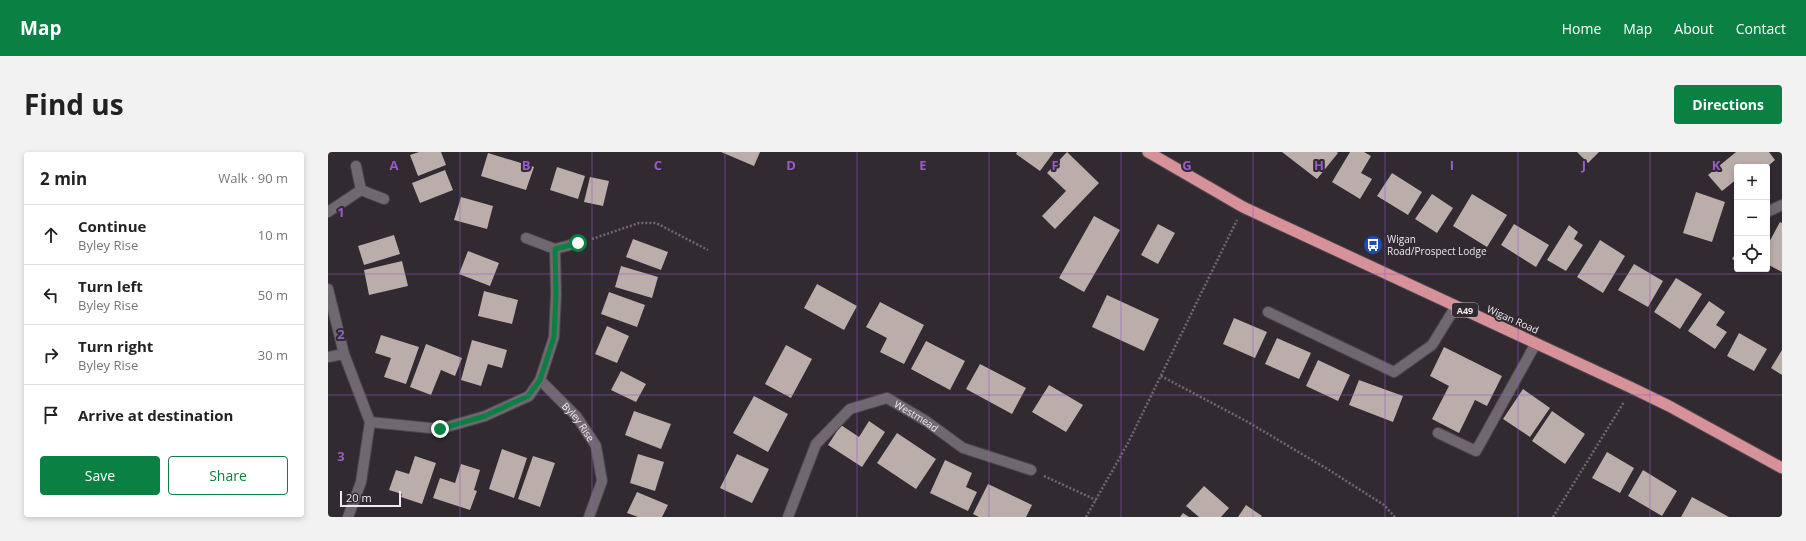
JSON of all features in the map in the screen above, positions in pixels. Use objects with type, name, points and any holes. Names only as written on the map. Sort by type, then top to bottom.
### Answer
[{"type":"highway","name":"Wigan Road","points":[[1148,152],[1243,208],[1632,388],[1669,406],[1782,468]]},
{"type":"street","points":[[356,166],[361,190]]},
{"type":"street","points":[[361,190],[384,199]]},
{"type":"street","points":[[328,212],[361,190]]},
{"type":"street","points":[[1770,211],[1782,205]]},
{"type":"street","points":[[526,238],[555,249],[578,243]]},
{"type":"street","points":[[370,422],[440,429],[485,416],[528,396],[540,380],[554,337],[556,294],[555,249]]},
{"type":"street","points":[[328,289],[344,354],[370,422],[361,482],[348,517]]},
{"type":"street","points":[[1268,312],[1394,372],[1432,345],[1456,306]]},
{"type":"street","points":[[1438,433],[1476,451],[1536,343]]},
{"type":"street","points":[[328,357],[344,354]]},
{"type":"street","name":"Byley Rise","points":[[540,380],[577,418],[596,446],[602,481],[589,517]]},
{"type":"street","name":"Westmead","points":[[788,517],[816,444],[850,408],[888,398],[926,421],[963,448],[1031,470]]},
{"type":"path","points":[[1086,517],[1128,443],[1243,208]]},
{"type":"path","points":[[578,243],[639,223],[656,224],[708,250]]},
{"type":"path","points":[[1161,376],[1246,421],[1329,470],[1384,506],[1395,517]]},
{"type":"path","points":[[1553,517],[1632,388]]},
{"type":"path","points":[[1031,470],[1096,500]]},
{"type":"building","points":[[419,152],[441,152],[446,165],[418,176],[410,155]]},
{"type":"building","points":[[721,152],[760,152],[754,166]]},
{"type":"building","points":[[1017,152],[1054,152],[1040,171],[1016,154]]},
{"type":"building","points":[[1067,152],[1099,183],[1055,229],[1042,216],[1066,191],[1047,173]]},
{"type":"building","points":[[1282,152],[1337,152],[1338,153],[1317,179]]},
{"type":"building","points":[[1350,152],[1364,152],[1371,156],[1361,173],[1372,179],[1360,199],[1332,182]]},
{"type":"building","points":[[1577,152],[1599,152],[1588,163]]},
{"type":"building","points":[[1736,152],[1769,152],[1775,160],[1770,164],[1734,164],[1734,181],[1722,191],[1708,175]]},
{"type":"building","points":[[488,153],[534,167],[526,190],[481,176]]},
{"type":"building","points":[[557,167],[585,176],[578,199],[550,190]]},
{"type":"building","points":[[445,170],[453,190],[420,203],[412,183]]},
{"type":"building","points":[[1392,173],[1422,192],[1408,215],[1377,196]]},
{"type":"building","points":[[590,177],[609,181],[603,206],[584,202]]},
{"type":"building","points":[[1696,192],[1725,202],[1712,242],[1683,233]]},
{"type":"building","points":[[1432,194],[1453,208],[1437,233],[1415,219]]},
{"type":"building","points":[[1472,194],[1507,215],[1487,247],[1453,226]]},
{"type":"building","points":[[461,197],[493,206],[487,229],[454,220]]},
{"type":"building","points":[[1094,216],[1120,230],[1084,292],[1059,278]]},
{"type":"building","points":[[1780,222],[1782,223],[1782,272],[1770,266],[1770,240]]},
{"type":"building","points":[[1158,224],[1175,233],[1158,264],[1141,255]]},
{"type":"building","points":[[1514,224],[1549,245],[1536,267],[1501,245]]},
{"type":"building","points":[[1569,225],[1578,232],[1574,239],[1583,245],[1566,271],[1547,260]]},
{"type":"building","points":[[394,235],[400,254],[364,265],[358,246]]},
{"type":"building","points":[[633,239],[668,252],[661,270],[626,257]]},
{"type":"building","points":[[1600,240],[1625,256],[1603,293],[1577,277]]},
{"type":"building","points":[[468,251],[499,263],[490,286],[459,274]]},
{"type":"building","points":[[402,261],[408,286],[369,295],[364,270]]},
{"type":"building","points":[[1634,264],[1663,281],[1648,307],[1618,290]]},
{"type":"building","points":[[621,266],[658,277],[652,298],[615,287]]},
{"type":"building","points":[[1676,278],[1702,294],[1680,329],[1654,312]]},
{"type":"building","points":[[817,284],[857,306],[844,330],[804,308]]},
{"type":"building","points":[[484,291],[518,300],[512,324],[478,316]]},
{"type":"building","points":[[609,292],[645,305],[637,327],[601,314]]},
{"type":"building","points":[[1107,295],[1159,319],[1144,351],[1092,327]]},
{"type":"building","points":[[1709,301],[1725,312],[1716,325],[1727,332],[1715,349],[1688,331]]},
{"type":"building","points":[[880,302],[924,325],[904,364],[880,352],[887,338],[866,327]]},
{"type":"building","points":[[1234,318],[1267,332],[1255,358],[1223,344]]},
{"type":"building","points":[[607,326],[629,336],[617,363],[595,354]]},
{"type":"building","points":[[1739,333],[1767,349],[1754,371],[1727,356]]},
{"type":"building","points":[[381,335],[419,347],[406,384],[384,377],[391,358],[375,353]]},
{"type":"building","points":[[1277,338],[1311,353],[1299,379],[1265,364]]},
{"type":"building","points":[[472,340],[507,350],[502,368],[488,364],[481,386],[461,380]]},
{"type":"building","points":[[926,341],[965,361],[950,390],[911,369]]},
{"type":"building","points":[[426,344],[462,358],[455,376],[441,370],[431,395],[410,387]]},
{"type":"building","points":[[786,345],[812,359],[791,398],[765,384]]},
{"type":"building","points":[[1444,347],[1502,376],[1487,406],[1475,400],[1459,433],[1432,419],[1449,386],[1430,376]]},
{"type":"building","points":[[1782,350],[1782,375],[1771,368]]},
{"type":"building","points":[[1318,360],[1350,375],[1338,401],[1306,386]]},
{"type":"building","points":[[980,364],[1026,388],[1012,414],[966,389]]},
{"type":"building","points":[[621,371],[646,384],[636,402],[611,390]]},
{"type":"building","points":[[1359,380],[1403,396],[1393,422],[1349,405]]},
{"type":"building","points":[[1049,385],[1083,405],[1066,432],[1032,412]]},
{"type":"building","points":[[1523,389],[1550,408],[1530,437],[1503,419]]},
{"type":"building","points":[[754,396],[788,414],[768,452],[733,433]]},
{"type":"building","points":[[634,411],[671,424],[661,449],[625,435]]},
{"type":"building","points":[[1552,411],[1585,434],[1565,464],[1532,441]]},
{"type":"building","points":[[869,421],[885,432],[862,467],[828,445],[841,425],[859,437]]},
{"type":"building","points":[[897,433],[936,459],[916,489],[877,463]]},
{"type":"building","points":[[502,449],[527,458],[514,498],[489,489]]},
{"type":"building","points":[[1607,452],[1634,468],[1620,493],[1592,478]]},
{"type":"building","points":[[638,454],[664,462],[655,491],[630,483]]},
{"type":"building","points":[[737,454],[769,469],[752,503],[720,488]]},
{"type":"building","points":[[415,456],[436,463],[422,504],[401,497],[402,494],[389,490],[396,470],[409,474]]},
{"type":"building","points":[[533,456],[555,463],[540,507],[518,499]]},
{"type":"building","points":[[945,460],[972,473],[966,487],[977,492],[968,511],[930,493]]},
{"type":"building","points":[[461,464],[480,470],[474,490],[477,491],[470,510],[433,498],[440,478],[455,483]]},
{"type":"building","points":[[1643,470],[1677,491],[1662,516],[1628,496]]},
{"type":"building","points":[[988,484],[1032,505],[1026,517],[979,517],[973,514]]},
{"type":"building","points":[[1204,486],[1229,508],[1221,517],[1199,517],[1186,506]]},
{"type":"building","points":[[637,492],[668,505],[662,517],[638,517],[627,513]]},
{"type":"building","points":[[1692,497],[1729,517],[1681,517]]},
{"type":"building","points":[[1246,505],[1262,516],[1238,517]]},
{"type":"building","points":[[1183,513],[1189,517],[1180,517]]},
{"type":"place","name":"Wigan Road/Prospect Lodge","points":[[1373,245]]},
{"type":"route","points":[[440,429],[485,416],[528,396],[540,380],[554,337],[556,294],[555,249],[578,243]]}]
